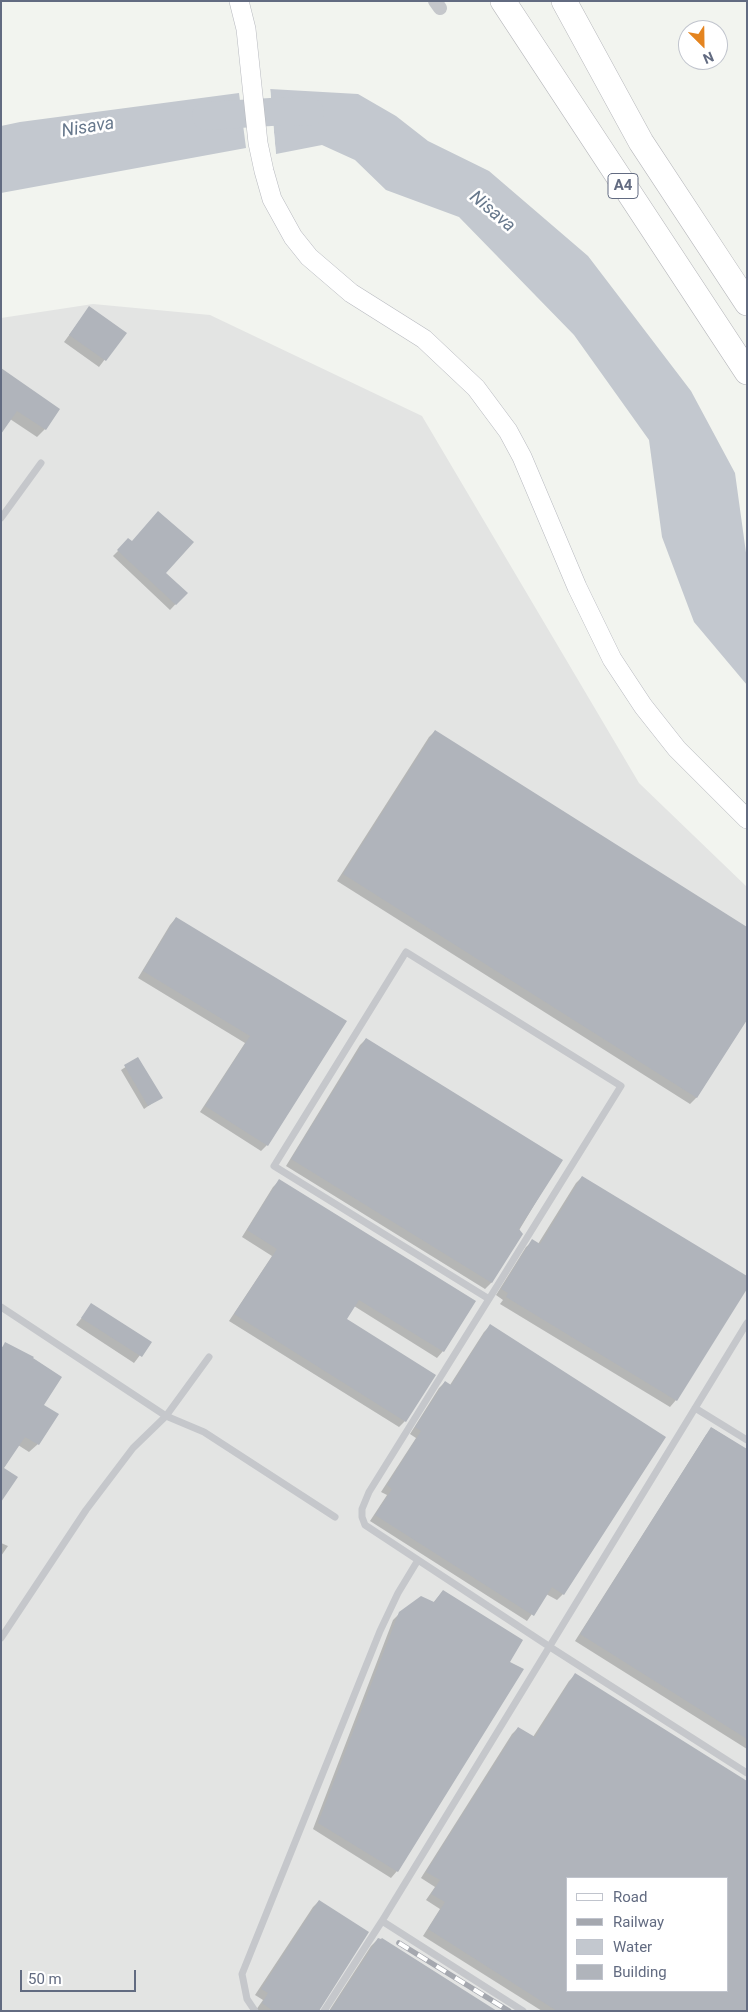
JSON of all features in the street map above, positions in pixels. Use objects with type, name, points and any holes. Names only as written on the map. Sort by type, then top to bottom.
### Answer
[{"type":"highway","name":"A4","points":[[503,1],[747,372]]},
{"type":"highway","name":"A4","points":[[564,1],[641,142],[747,303]]},
{"type":"main road","points":[[239,1],[246,29],[258,143],[272,198],[292,237],[309,257],[351,293],[424,338],[476,388],[494,411],[508,431],[522,457],[577,587],[612,659],[643,706],[677,749],[747,819]]},
{"type":"lane","points":[[1,518],[41,463]]},
{"type":"lane","points":[[489,1299],[274,1166],[406,952],[621,1086],[489,1299],[369,1492],[362,1509],[362,1518],[365,1525],[550,1647],[747,1773]]},
{"type":"lane","points":[[1,1307],[166,1416],[204,1432],[335,1517]]},
{"type":"lane","points":[[324,2011],[382,1921],[747,1324]]},
{"type":"lane","points":[[1,1638],[86,1510],[133,1448],[166,1416],[208,1357]]},
{"type":"lane","points":[[695,1408],[747,1440]]},
{"type":"lane","points":[[255,2011],[247,1999],[242,1974],[380,1631],[398,1593],[418,1560]]},
{"type":"lane","points":[[382,1921],[523,2011]]},
{"type":"shaded area","points":[[93,304],[210,315],[422,416],[639,783],[747,887],[747,2011],[1,2011],[1,318]]},
{"type":"water","points":[[270,89],[358,94],[396,116],[428,141],[489,171],[588,256],[691,391],[735,473],[747,560],[747,685],[694,622],[662,537],[649,440],[574,335],[459,217],[386,190],[355,160],[322,145],[276,154]]},
{"type":"water","points":[[239,93],[246,148],[1,193],[1,126]]},
{"type":"pier","points":[[270,86],[276,156],[273,154],[268,89]]},
{"type":"building","points":[[89,306],[127,333],[106,361],[69,335]]},
{"type":"building","points":[[1,368],[60,409],[46,430],[17,411],[1,434]]},
{"type":"building","points":[[158,511],[194,542],[166,573],[188,593],[176,605],[117,550],[128,538],[132,541]]},
{"type":"building","points":[[435,730],[747,927],[747,1020],[697,1098],[343,874]]},
{"type":"building","points":[[176,917],[347,1021],[268,1146],[205,1106],[250,1036],[143,971]]},
{"type":"building","points":[[366,1038],[563,1160],[519,1229],[523,1234],[492,1283],[291,1159]]},
{"type":"building","points":[[138,1057],[163,1098],[148,1106],[124,1065]]},
{"type":"building","points":[[582,1176],[747,1276],[747,1289],[677,1401],[506,1297],[508,1293],[501,1289],[532,1239],[540,1244]]},
{"type":"building","points":[[279,1179],[476,1301],[444,1352],[359,1300],[347,1319],[436,1375],[406,1422],[234,1314],[277,1249],[247,1230]]},
{"type":"building","points":[[91,1303],[152,1342],[142,1357],[81,1318]]},
{"type":"building","points":[[490,1324],[666,1437],[564,1595],[552,1587],[534,1616],[375,1515],[392,1489],[387,1485],[421,1431],[415,1427],[445,1381],[451,1385]]},
{"type":"building","points":[[5,1342],[34,1357],[62,1377],[44,1405],[59,1414],[39,1445],[25,1437],[4,1468],[18,1477],[1,1502],[1,1350]]},
{"type":"building","points":[[711,1427],[747,1449],[747,1739],[580,1634]]},
{"type":"building","points":[[443,1590],[523,1640],[510,1662],[524,1669],[398,1872],[318,1823],[399,1612],[421,1596],[434,1602]]},
{"type":"building","points":[[575,1673],[747,1781],[747,2011],[557,2011],[428,1929],[445,1902],[431,1894],[440,1880],[426,1872],[518,1727],[535,1737]]},
{"type":"building","points":[[319,1900],[369,1932],[319,2011],[273,2011],[262,2003],[268,1993],[261,1989]]},
{"type":"building","points":[[378,1938],[382,1938],[497,2011],[330,2011]]},
{"type":"waterway","name":"Nisava","points":[[206,116],[287,111],[310,112]]},
{"type":"railway","points":[[399,1943],[509,2011]]}]
